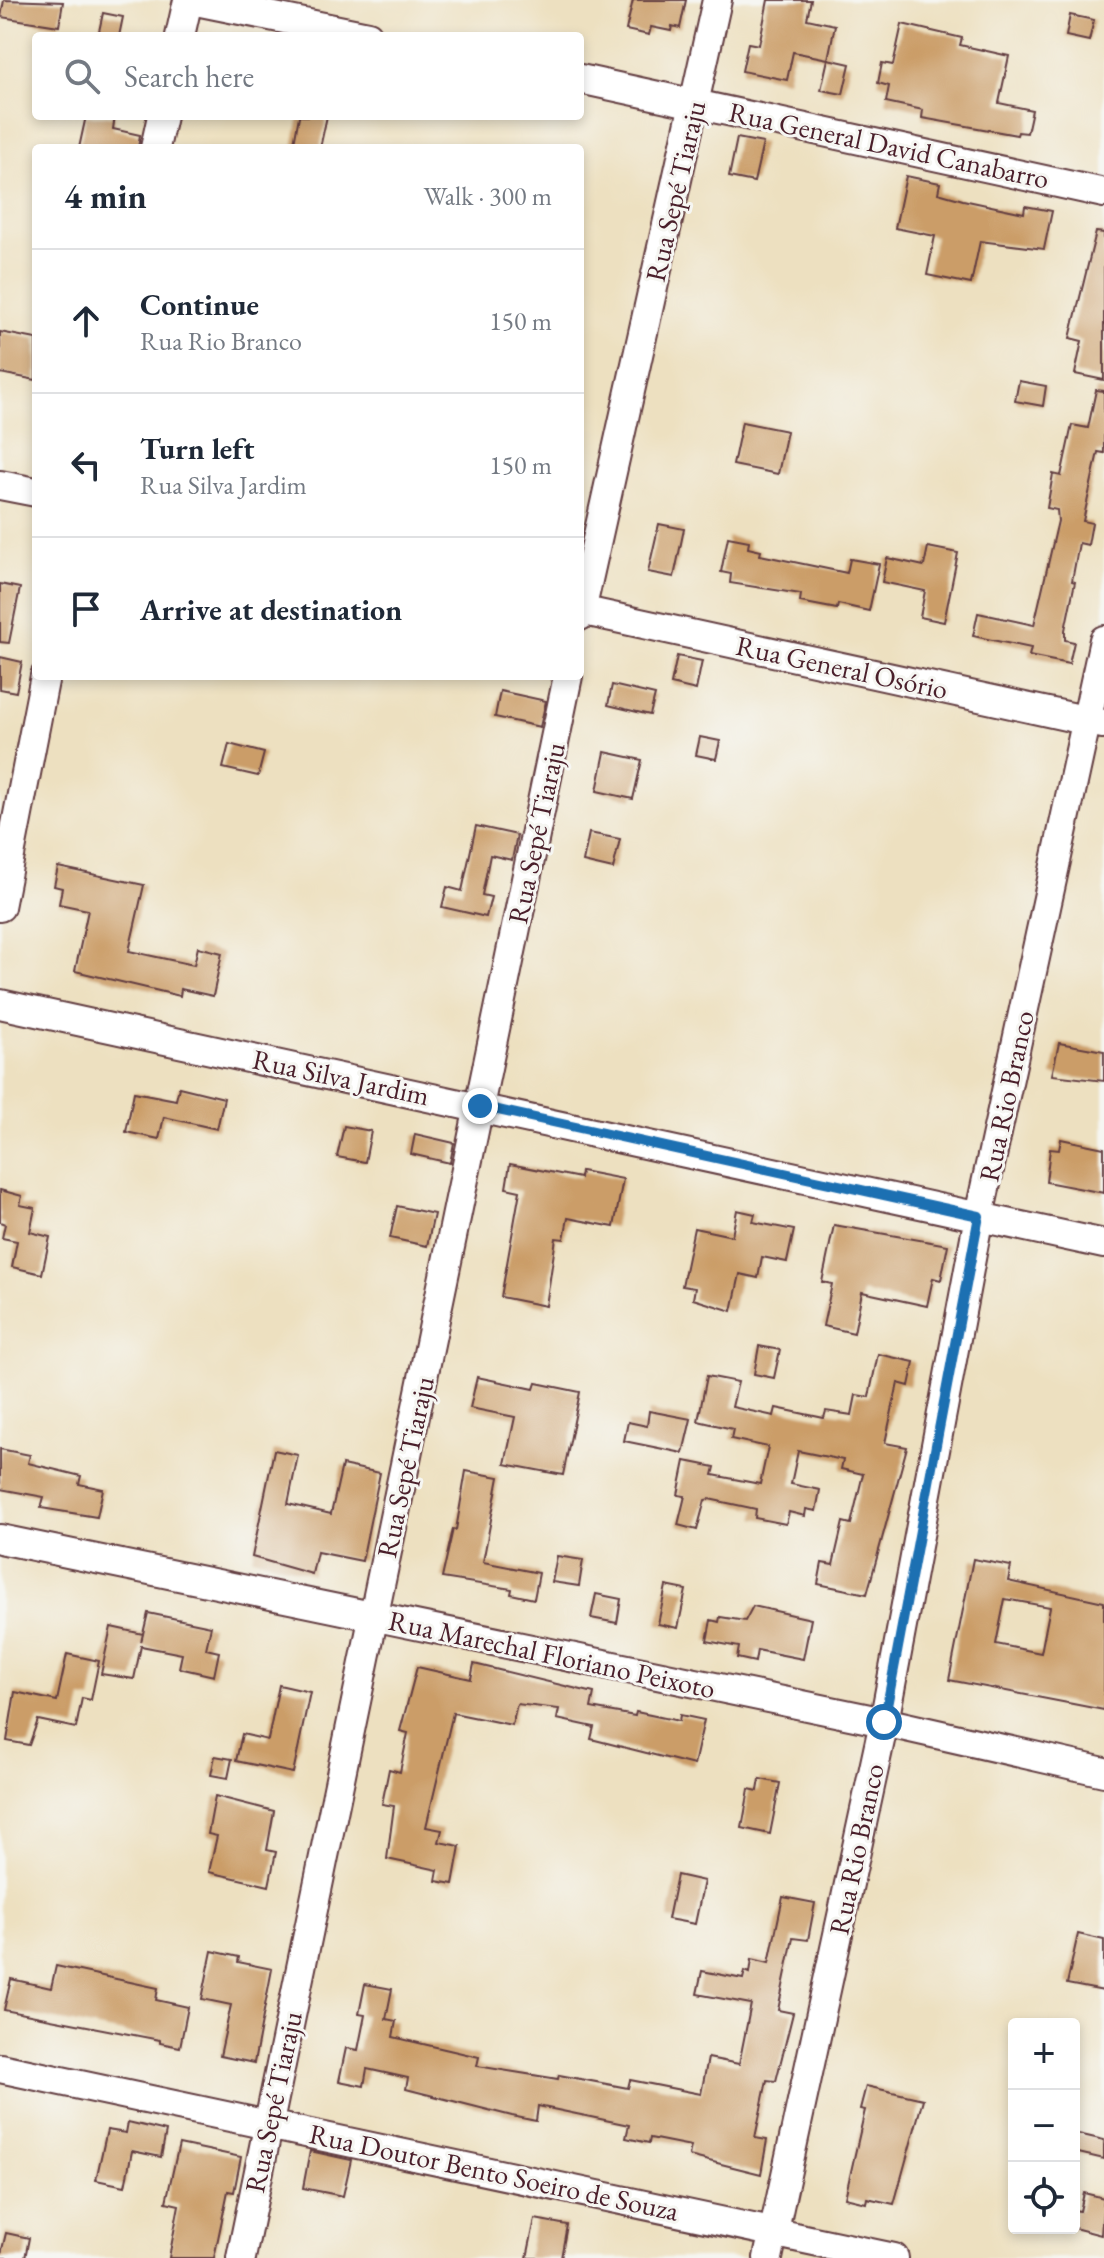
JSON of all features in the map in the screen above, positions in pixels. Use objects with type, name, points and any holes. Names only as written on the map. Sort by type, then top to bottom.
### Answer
[{"type":"street","points":[[181,32],[189,0],[348,32]]},
{"type":"street","name":"Rua Sepé Tiaraju","points":[[584,594],[717,0]]},
{"type":"street","name":"Rua General David Canabarro","points":[[584,80],[1104,193]]},
{"type":"street","points":[[156,144],[161,120]]},
{"type":"street","points":[[0,485],[32,491]]},
{"type":"street","name":"Rua General Osório","points":[[584,613],[1096,722]]},
{"type":"street","name":"Rua Rio Branco","points":[[770,2245],[884,1722],[979,1216],[1096,722],[1104,640]]},
{"type":"street","points":[[0,907],[44,680]]},
{"type":"street","name":"Rua Sepé Tiaraju","points":[[241,2258],[567,680]]},
{"type":"street","name":"Rua Silva Jardim","points":[[0,1004],[1104,1244]]},
{"type":"street","name":"Rua Marechal Floriano Peixoto","points":[[0,1539],[884,1722],[1104,1772]]},
{"type":"street","name":"Rua Doutor Bento Soeiro de Souza","points":[[0,2068],[268,2123],[770,2245],[894,2258]]},
{"type":"building","points":[[4,0],[63,2],[59,26],[1,17]]},
{"type":"building","points":[[633,0],[686,0],[680,28],[672,26],[671,31],[651,27],[649,35],[626,30]]},
{"type":"building","points":[[768,0],[811,0],[807,19],[835,25],[828,59],[793,52],[787,80],[742,71],[748,43],[759,45]]},
{"type":"building","points":[[103,13],[123,17],[120,32],[99,32]]},
{"type":"building","points":[[1070,15],[1094,20],[1089,41],[1066,36]]},
{"type":"building","points":[[902,24],[962,38],[960,45],[1009,56],[999,103],[1032,110],[1027,133],[1018,132],[1017,135],[922,118],[923,110],[886,102],[889,86],[878,83],[882,63],[893,65]]},
{"type":"building","points":[[828,59],[850,64],[843,94],[821,90]]},
{"type":"building","points":[[85,120],[114,120],[113,129],[140,135],[139,144],[80,144]]},
{"type":"building","points":[[298,120],[326,120],[321,144],[294,144]]},
{"type":"building","points":[[737,138],[763,143],[754,182],[729,177]]},
{"type":"building","points":[[906,176],[940,183],[938,193],[963,200],[1024,213],[1025,206],[1052,211],[1044,249],[980,241],[971,284],[927,275],[935,236],[895,228]]},
{"type":"building","points":[[1096,232],[1104,233],[1104,380],[1075,374],[1082,341],[1070,338]]},
{"type":"building","points":[[0,332],[32,338],[32,379],[0,373]]},
{"type":"building","points":[[1019,381],[1046,386],[1043,406],[1015,401]]},
{"type":"building","points":[[1096,390],[1104,391],[1104,453],[1098,452],[1083,521],[1092,523],[1088,545],[1079,543],[1072,581],[1075,582],[1065,630],[1065,640],[1074,642],[1069,664],[1029,656],[1031,648],[973,636],[978,613],[1034,625],[1058,521],[1057,510],[1047,508],[1053,474],[1061,476],[1072,425],[1088,428]]},
{"type":"building","points":[[742,422],[787,431],[778,474],[733,465]]},
{"type":"building","points":[[659,524],[684,529],[674,577],[648,572]]},
{"type":"building","points":[[728,537],[749,541],[748,548],[761,551],[760,555],[847,573],[850,559],[879,564],[869,611],[838,604],[837,609],[800,602],[801,594],[730,583],[731,574],[721,572]]},
{"type":"building","points":[[928,547],[958,553],[944,622],[920,617],[925,591],[882,582],[887,558],[924,566]]},
{"type":"building","points":[[0,584],[20,588],[9,643],[0,642]]},
{"type":"building","points":[[677,656],[702,661],[696,690],[671,684]]},
{"type":"building","points":[[0,657],[22,662],[16,692],[0,689]]},
{"type":"building","points":[[612,685],[655,695],[650,715],[608,705]]},
{"type":"building","points":[[500,691],[546,701],[540,727],[495,717]]},
{"type":"building","points":[[700,737],[720,741],[716,759],[696,755]]},
{"type":"building","points":[[229,744],[264,753],[258,776],[223,768]]},
{"type":"building","points":[[605,752],[642,760],[633,799],[597,791]]},
{"type":"building","points":[[476,826],[517,835],[512,860],[490,855],[482,895],[491,897],[486,917],[442,907],[447,887],[462,891]]},
{"type":"building","points":[[589,833],[620,839],[613,869],[583,862]]},
{"type":"building","points":[[58,867],[144,885],[129,951],[194,965],[198,947],[222,953],[213,996],[181,989],[180,996],[75,971],[88,910],[59,904],[62,888],[54,886]]},
{"type":"building","points":[[1059,1043],[1104,1051],[1104,1081],[1052,1075]]},
{"type":"building","points":[[179,1087],[224,1098],[217,1129],[164,1117],[159,1139],[126,1132],[134,1092],[176,1100]]},
{"type":"building","points":[[344,1126],[371,1131],[365,1162],[337,1157]]},
{"type":"building","points":[[415,1134],[454,1143],[450,1163],[411,1154]]},
{"type":"building","points":[[1061,1139],[1104,1148],[1104,1193],[1046,1182],[1050,1149],[1059,1150]]},
{"type":"building","points":[[510,1164],[580,1178],[581,1171],[623,1179],[614,1227],[568,1218],[564,1239],[556,1238],[546,1306],[501,1297],[520,1191],[506,1188]]},
{"type":"building","points":[[0,1190],[22,1196],[20,1205],[35,1208],[30,1232],[50,1237],[42,1274],[12,1267],[17,1241],[2,1238],[5,1224],[0,1222]]},
{"type":"building","points":[[397,1206],[434,1214],[427,1246],[390,1238]]},
{"type":"building","points":[[737,1210],[755,1214],[753,1222],[794,1230],[787,1262],[762,1257],[758,1278],[740,1274],[732,1311],[693,1299],[695,1288],[682,1286],[694,1228],[732,1236]]},
{"type":"building","points":[[834,1225],[948,1245],[941,1280],[933,1278],[927,1306],[862,1292],[854,1333],[823,1326],[832,1284],[822,1282]]},
{"type":"building","points":[[759,1346],[780,1350],[774,1378],[754,1374]]},
{"type":"building","points":[[878,1354],[914,1362],[909,1386],[898,1383],[885,1443],[907,1447],[867,1594],[818,1584],[822,1563],[833,1565],[843,1522],[851,1524],[863,1474],[841,1469],[843,1460],[798,1451],[791,1484],[820,1490],[816,1511],[806,1509],[805,1516],[789,1512],[786,1524],[755,1518],[756,1509],[709,1499],[705,1500],[697,1530],[678,1525],[685,1496],[678,1495],[685,1461],[715,1467],[713,1475],[760,1484],[768,1447],[731,1439],[733,1429],[698,1421],[707,1376],[738,1382],[732,1407],[774,1416],[776,1408],[824,1418],[826,1411],[852,1415],[856,1395],[869,1397]]},
{"type":"building","points":[[477,1377],[534,1389],[536,1383],[580,1392],[563,1475],[505,1464],[515,1417],[470,1408]]},
{"type":"building","points":[[649,1411],[691,1419],[683,1453],[624,1441],[628,1422],[647,1426]]},
{"type":"building","points":[[0,1449],[30,1455],[28,1463],[81,1476],[79,1484],[103,1489],[97,1517],[41,1508],[44,1497],[0,1489]]},
{"type":"building","points":[[274,1450],[298,1455],[288,1504],[331,1514],[342,1465],[380,1473],[362,1561],[317,1552],[312,1574],[252,1557]]},
{"type":"building","points":[[466,1471],[499,1477],[483,1562],[539,1573],[534,1599],[511,1594],[512,1589],[442,1578],[453,1529],[456,1530]]},
{"type":"building","points":[[557,1556],[583,1560],[579,1586],[552,1582]]},
{"type":"building","points":[[973,1559],[1011,1566],[1008,1581],[1104,1602],[1104,1710],[949,1680]],"holes":[[[1005,1599],[1050,1607],[1041,1653],[996,1644]]]},
{"type":"building","points":[[666,1586],[686,1590],[678,1628],[658,1624]]},
{"type":"building","points":[[596,1594],[621,1599],[617,1623],[591,1618]]},
{"type":"building","points":[[753,1606],[811,1619],[803,1659],[757,1650],[755,1662],[737,1658],[739,1647],[707,1641],[711,1620],[719,1622],[720,1617],[745,1621]]},
{"type":"building","points":[[148,1613],[211,1626],[206,1649],[219,1652],[214,1676],[179,1668],[182,1654],[141,1646],[134,1679],[101,1674],[111,1627],[143,1634]]},
{"type":"building","points":[[67,1654],[99,1661],[91,1700],[82,1698],[76,1728],[38,1720],[29,1745],[7,1741],[15,1692],[57,1701]]},
{"type":"building","points":[[474,1664],[594,1693],[591,1708],[635,1716],[636,1712],[679,1721],[680,1715],[704,1720],[694,1765],[591,1739],[594,1727],[557,1719],[559,1709],[517,1704],[512,1725],[453,1713],[426,1827],[442,1830],[439,1842],[460,1846],[453,1884],[436,1881],[438,1870],[387,1859],[394,1806],[382,1804],[389,1769],[400,1772],[408,1733],[400,1731],[417,1667],[471,1679]]},
{"type":"building","points":[[279,1685],[310,1692],[293,1773],[236,1761],[242,1734],[268,1740]]},
{"type":"building","points":[[215,1756],[232,1759],[228,1778],[211,1775]]},
{"type":"building","points":[[760,1779],[780,1783],[770,1834],[742,1828],[749,1789],[758,1791]]},
{"type":"building","points":[[215,1796],[274,1811],[267,1850],[276,1852],[269,1886],[209,1872],[217,1836],[208,1834]]},
{"type":"building","points":[[677,1875],[704,1881],[695,1924],[668,1919]]},
{"type":"building","points":[[783,1897],[815,1903],[808,1940],[793,1938],[778,2010],[793,2013],[776,2081],[767,2080],[755,2138],[767,2140],[761,2174],[689,2156],[691,2146],[650,2138],[649,2143],[626,2138],[629,2125],[538,2106],[536,2121],[512,2116],[406,2089],[408,2078],[367,2069],[364,2086],[339,2081],[346,2048],[358,2050],[365,2015],[359,2014],[365,1984],[392,1989],[386,2019],[396,2021],[393,2037],[479,2057],[477,2066],[558,2079],[559,2075],[628,2088],[630,2080],[701,2094],[708,2058],[739,2064],[751,2004],[697,1994],[702,1971],[743,1979],[745,1971],[750,1973],[752,1959],[769,1963]]},
{"type":"building","points":[[1078,1934],[1104,1940],[1104,1991],[1067,1984]]},
{"type":"building","points":[[212,1951],[239,1957],[238,1962],[272,1969],[254,2063],[220,2056],[231,2005],[202,1999]]},
{"type":"building","points":[[56,1966],[158,1988],[156,2000],[188,2007],[180,2047],[160,2043],[160,2040],[4,2010],[11,1979],[51,1988]]},
{"type":"building","points":[[866,2086],[923,2099],[894,2204],[867,2198],[866,2203],[845,2198],[865,2110],[860,2109]]},
{"type":"building","points":[[128,2122],[166,2131],[161,2157],[132,2151],[125,2186],[96,2180],[107,2130],[126,2133]]},
{"type":"building","points":[[1080,2134],[1104,2140],[1104,2159],[1080,2153]]},
{"type":"building","points":[[179,2144],[241,2157],[234,2192],[228,2191],[214,2258],[169,2258],[179,2205],[166,2202]]},
{"type":"building","points":[[310,2151],[351,2160],[343,2196],[303,2188]]},
{"type":"building","points":[[1084,2193],[1104,2198],[1101,2235],[1080,2230]]},
{"type":"building","points":[[535,2219],[567,2225],[561,2258],[527,2258]]},
{"type":"building","points":[[6,2233],[29,2238],[25,2258],[0,2258]]},
{"type":"route","points":[[480,1106],[979,1216],[884,1722]]}]
